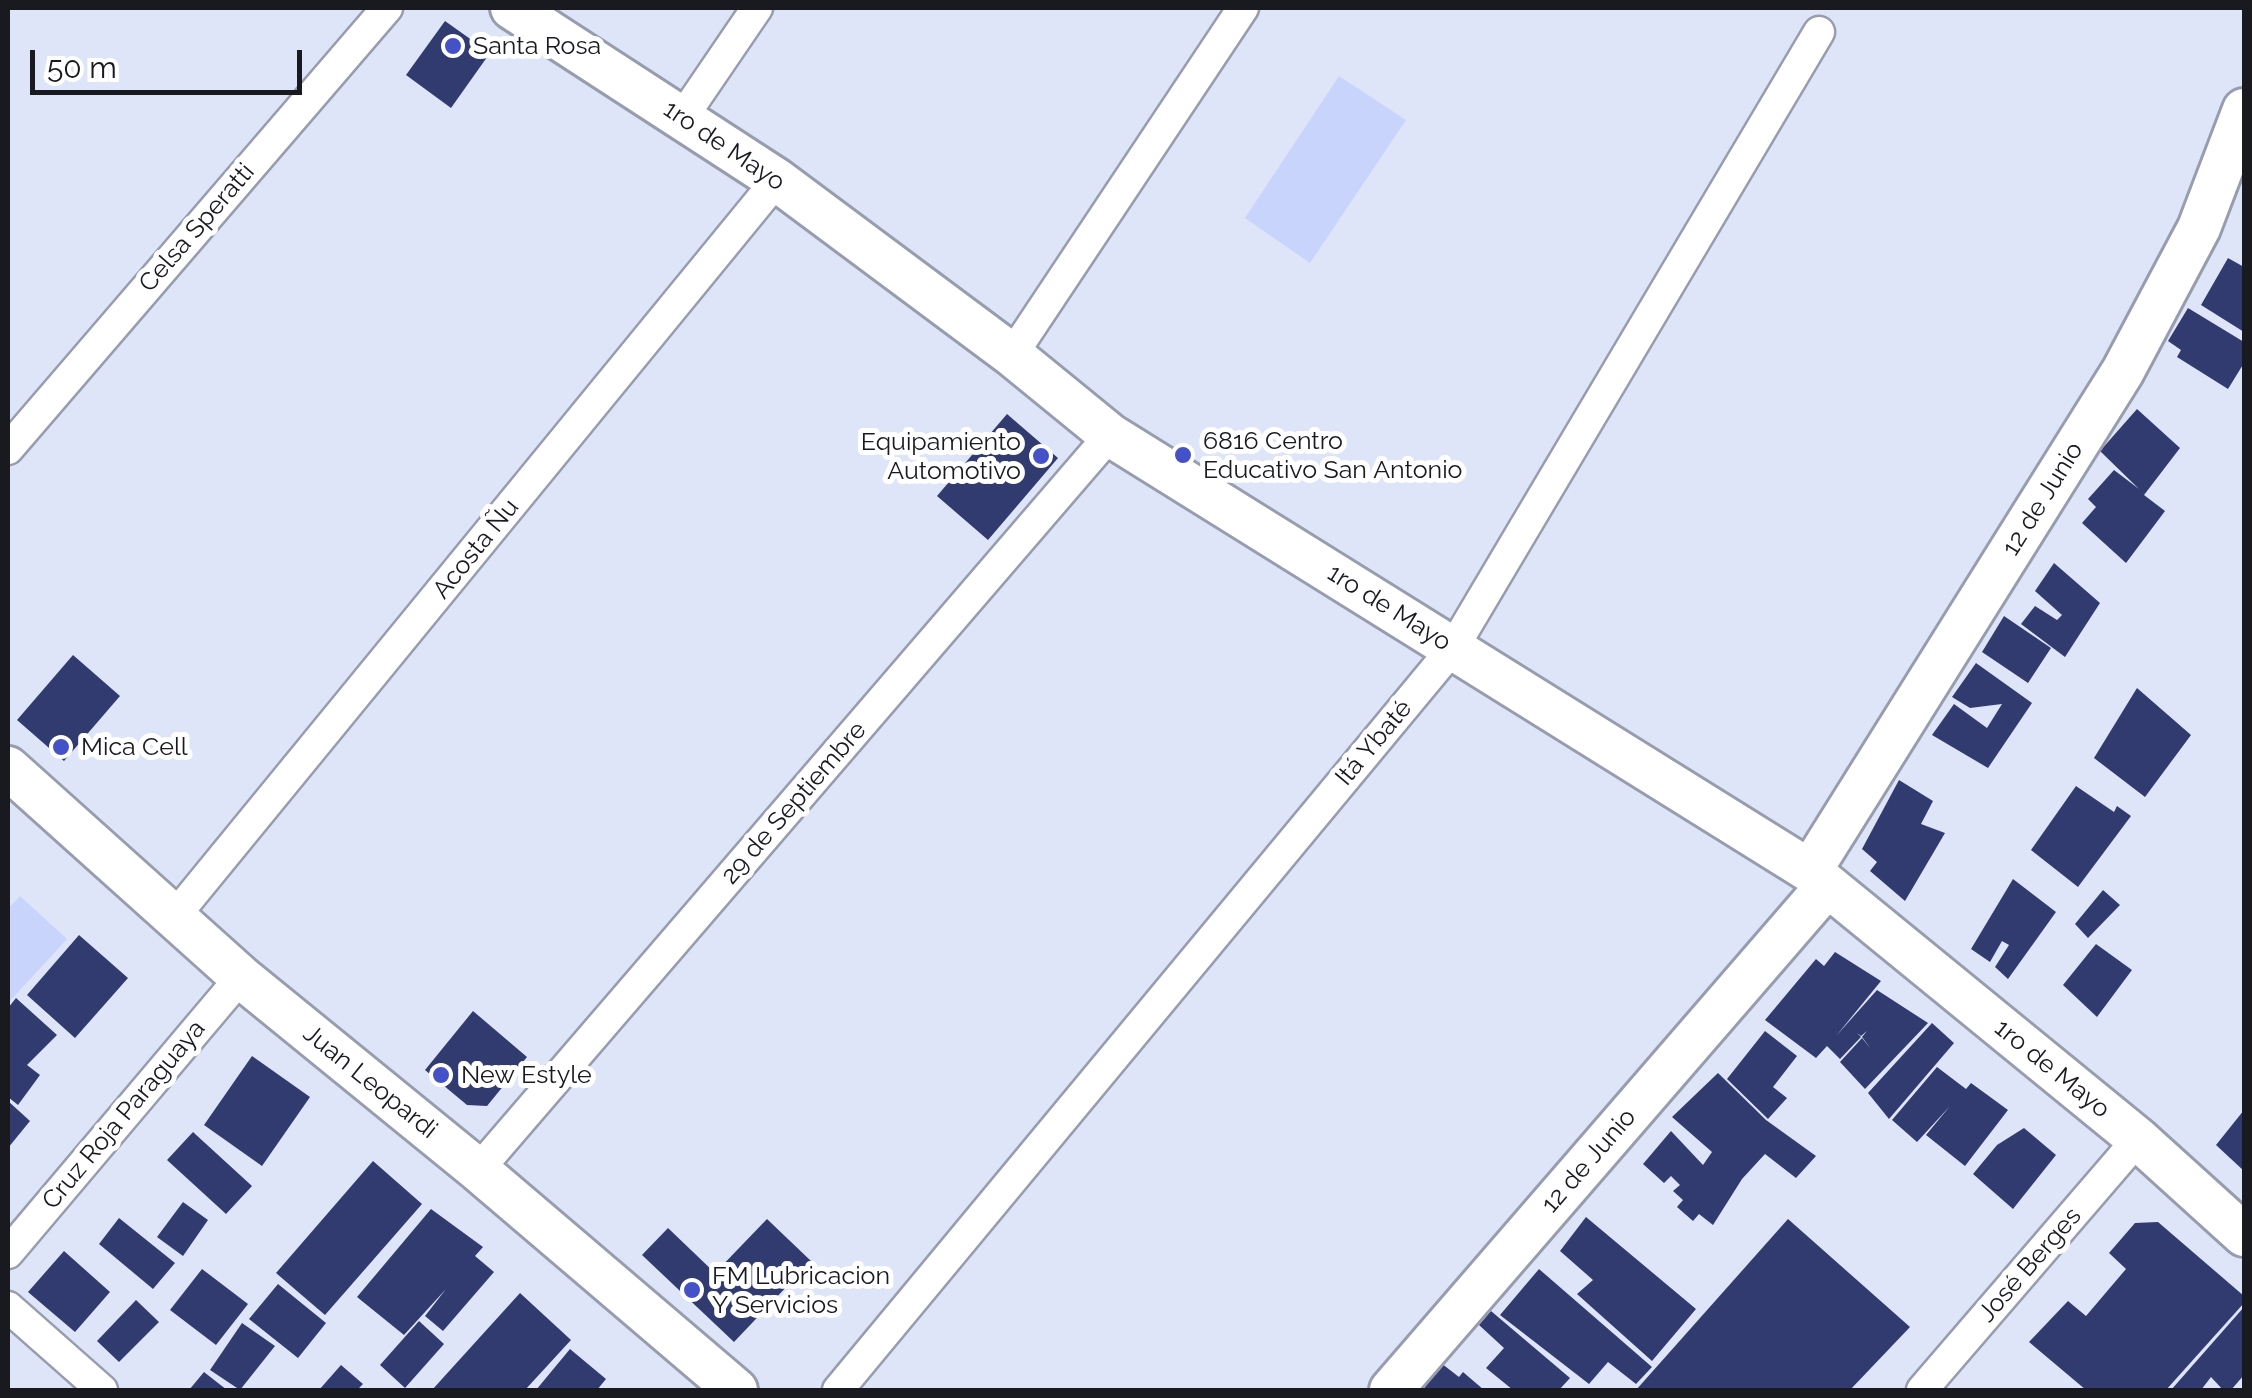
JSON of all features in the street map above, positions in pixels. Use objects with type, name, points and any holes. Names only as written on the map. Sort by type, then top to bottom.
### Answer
[{"type":"street","name":"Celsa Speratti","points":[[8,449],[387,8]]},
{"type":"street","name":"1ro de Mayo","points":[[512,8],[777,180],[1012,355],[1110,434],[1818,878],[2138,1139],[2244,1235]]},
{"type":"street","points":[[682,118],[757,8]]},
{"type":"street","points":[[1012,355],[1244,8]]},
{"type":"street","name":"Itá Ybaté","points":[[838,1390],[1453,648],[1819,32]]},
{"type":"street","name":"12 de Junio","points":[[1391,1390],[1818,878],[2122,371],[2199,228],[2244,110]]},
{"type":"street","name":"Acosta Ñu","points":[[174,917],[777,180]]},
{"type":"street","name":"29 de Septiembre","points":[[478,1170],[1110,434]]},
{"type":"street","name":"Juan Leopardi","points":[[8,768],[241,978],[478,1170],[736,1390]]},
{"type":"street","name":"Cruz Roja Paraguaya","points":[[8,1253],[241,978]]},
{"type":"street","name":"José Berges","points":[[1922,1390],[2138,1139]]},
{"type":"street","points":[[8,1307],[102,1390]]},
{"type":"shaded area","points":[[1339,76],[1406,120],[1310,263],[1245,218]]},
{"type":"shaded area","points":[[20,896],[67,939],[8,1003],[8,909]]},
{"type":"building","points":[[445,21],[490,53],[451,108],[406,75]]},
{"type":"building","points":[[2228,258],[2244,267],[2244,332],[2201,305]]},
{"type":"building","points":[[2188,308],[2244,342],[2244,363],[2228,389],[2177,357],[2181,350],[2168,341]]},
{"type":"building","points":[[2137,409],[2180,448],[2144,495],[2165,511],[2126,563],[2082,523],[2096,507],[2088,499],[2114,470],[2139,489],[2100,451]]},
{"type":"building","points":[[1007,414],[1058,458],[988,540],[937,496]]},
{"type":"building","points":[[2054,563],[2100,603],[2065,657],[2021,624],[2035,606],[2057,620],[2062,615],[2035,591]]},
{"type":"building","points":[[2004,616],[2051,648],[2028,683],[1982,652]]},
{"type":"building","points":[[73,655],[120,696],[64,761],[17,720]]},
{"type":"building","points":[[1976,663],[2032,703],[1988,768],[1932,735],[1954,704],[1987,728],[2002,704],[1970,708],[1952,697]]},
{"type":"building","points":[[2137,688],[2191,735],[2145,797],[2094,758]]},
{"type":"building","points":[[1899,780],[1933,801],[1921,824],[1945,833],[1905,901],[1870,871],[1877,862],[1862,849]]},
{"type":"building","points":[[2076,786],[2114,812],[2117,806],[2131,816],[2078,887],[2031,850]]},
{"type":"building","points":[[2013,879],[2056,912],[2008,979],[1995,967],[2009,945],[2002,941],[1990,962],[1971,949]]},
{"type":"building","points":[[2103,890],[2120,905],[2088,938],[2075,924]]},
{"type":"building","points":[[79,935],[128,978],[75,1038],[27,995]]},
{"type":"building","points":[[2096,944],[2132,970],[2097,1017],[2063,985]]},
{"type":"building","points":[[1835,952],[1881,981],[1836,1036],[1877,990],[1928,1023],[1865,1089],[1840,1062],[1862,1038],[1871,1049],[1862,1037],[1867,1031],[1861,1036],[1857,1033],[1861,1037],[1840,1059],[1827,1046],[1816,1058],[1765,1020],[1816,959],[1824,966]]},
{"type":"building","points":[[16,998],[57,1035],[27,1065],[40,1075],[18,1105],[8,1097],[8,1008]]},
{"type":"building","points":[[473,1011],[527,1057],[487,1106],[467,1105],[425,1070]]},
{"type":"building","points":[[1932,1023],[1954,1043],[1889,1119],[1868,1093]]},
{"type":"building","points":[[1765,1031],[1797,1056],[1773,1087],[1787,1098],[1768,1119],[1727,1079]]},
{"type":"building","points":[[252,1056],[310,1097],[262,1166],[204,1125]]},
{"type":"building","points":[[1937,1067],[1966,1089],[1971,1083],[2008,1110],[1965,1166],[1926,1135],[1950,1106],[1917,1142],[1892,1120]]},
{"type":"building","points":[[1718,1073],[1766,1120],[1816,1156],[1796,1178],[1765,1154],[1742,1179],[1713,1225],[1699,1214],[1693,1221],[1677,1207],[1683,1200],[1673,1191],[1680,1185],[1671,1176],[1664,1183],[1643,1164],[1671,1131],[1703,1165],[1712,1152],[1672,1117]]},
{"type":"building","points":[[8,1101],[30,1121],[8,1148]]},
{"type":"building","points":[[2244,1110],[2244,1171],[2216,1145]]},
{"type":"building","points":[[2024,1128],[2056,1155],[2013,1209],[1973,1174],[1997,1145]]},
{"type":"building","points":[[193,1132],[252,1186],[226,1214],[167,1160]]},
{"type":"building","points":[[373,1161],[422,1204],[325,1315],[276,1273]]},
{"type":"building","points":[[183,1202],[208,1220],[183,1256],[157,1237]]},
{"type":"building","points":[[431,1209],[483,1247],[475,1256],[494,1272],[443,1331],[425,1316],[446,1289],[404,1335],[357,1297]]},
{"type":"building","points":[[1586,1217],[1696,1309],[1652,1361],[1577,1294],[1593,1280],[1560,1251]]},
{"type":"building","points":[[119,1218],[175,1263],[153,1289],[99,1244]]},
{"type":"building","points":[[767,1219],[811,1261],[734,1342],[642,1255],[668,1228],[715,1273]]},
{"type":"building","points":[[1788,1219],[1910,1327],[1850,1390],[1636,1390]]},
{"type":"building","points":[[2158,1222],[2244,1296],[2244,1303],[2166,1390],[2086,1390],[2029,1342],[2068,1301],[2086,1316],[2126,1269],[2109,1253],[2135,1223]]},
{"type":"building","points":[[64,1251],[110,1292],[75,1332],[28,1292]]},
{"type":"building","points":[[202,1269],[248,1304],[216,1345],[170,1310]]},
{"type":"building","points":[[1539,1269],[1652,1367],[1636,1384],[1608,1362],[1589,1384],[1500,1315]]},
{"type":"building","points":[[278,1284],[326,1323],[298,1358],[249,1319]]},
{"type":"building","points":[[520,1293],[571,1340],[525,1390],[432,1390]]},
{"type":"building","points":[[136,1300],[159,1322],[119,1362],[97,1341]]},
{"type":"building","points":[[2244,1307],[2244,1375],[2231,1390],[2223,1390],[2211,1377],[2201,1390],[2171,1390]]},
{"type":"building","points":[[1491,1311],[1570,1378],[1559,1390],[1513,1390],[1486,1368],[1504,1348],[1479,1325]]},
{"type":"building","points":[[419,1321],[444,1344],[405,1388],[380,1365]]},
{"type":"building","points":[[242,1323],[275,1346],[240,1390],[210,1370]]},
{"type":"building","points":[[570,1349],[606,1379],[597,1390],[536,1390]]},
{"type":"building","points":[[1441,1363],[1459,1377],[1463,1372],[1484,1390],[1423,1390]]},
{"type":"building","points":[[341,1365],[363,1384],[357,1390],[319,1390]]},
{"type":"building","points":[[204,1372],[227,1390],[189,1390]]},
{"type":"place","name":"Santa Rosa","points":[[453,46]]},
{"type":"place","name":"6816 Centro Educativo San Antonio","points":[[1183,455]]},
{"type":"place","name":"Equipamiento Automotivo","points":[[1041,456]]},
{"type":"place","name":"Mica Cell","points":[[61,747]]},
{"type":"place","name":"New Estyle","points":[[441,1075]]},
{"type":"place","name":"FM Lubricacion Y Servicios","points":[[692,1290]]}]
